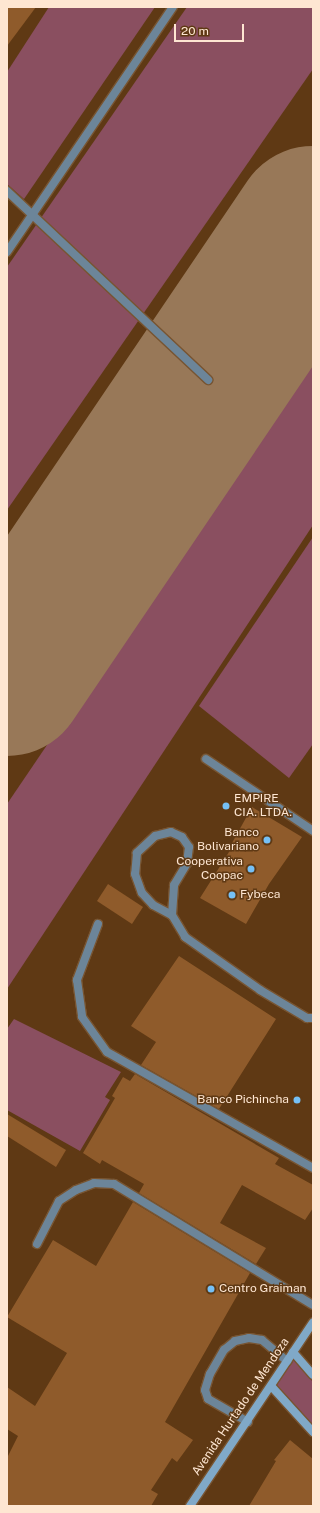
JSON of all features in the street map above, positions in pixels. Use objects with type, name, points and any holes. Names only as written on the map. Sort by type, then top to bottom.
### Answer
[{"type":"main road","name":"Avenida Hurtado de Mendoza","points":[[190,1506],[272,1387],[292,1352],[313,1322]]},
{"type":"main road","points":[[292,1352],[313,1376]]},
{"type":"main road","points":[[272,1387],[313,1432]]},
{"type":"lane","points":[[7,252],[173,7]]},
{"type":"lane","points":[[7,191],[33,213],[208,380]]},
{"type":"lane","points":[[206,759],[313,831]]},
{"type":"lane","points":[[172,915],[174,885],[187,863],[189,847],[182,837],[171,832],[155,836],[137,853],[135,874],[142,893],[153,905],[172,915],[185,937],[260,990],[307,1018],[313,1018]]},
{"type":"lane","points":[[98,924],[76,980],[82,1017],[107,1052],[313,1168]]},
{"type":"lane","points":[[37,1244],[59,1201],[76,1190],[94,1183],[114,1184],[313,1305]]},
{"type":"lane","points":[[248,1422],[208,1399],[205,1390],[210,1374],[224,1350],[235,1341],[248,1338],[262,1340],[287,1361]]},
{"type":"shaded area","points":[[49,7],[155,7],[24,199],[7,184],[7,72]]},
{"type":"shaded area","points":[[187,7],[313,7],[313,69],[7,510],[7,267]]},
{"type":"shaded area","points":[[313,353],[313,525],[7,989],[7,804]]},
{"type":"shaded area","points":[[313,537],[313,744],[289,778],[199,706]]},
{"type":"shaded area","points":[[14,1019],[121,1072],[105,1097],[110,1100],[80,1151],[7,1110],[7,1029]]},
{"type":"shaded area","points":[[293,1359],[313,1382],[313,1427],[275,1386]]},
{"type":"building","points":[[7,7],[36,7],[7,46]]},
{"type":"building","points":[[252,807],[302,837],[269,884],[246,924],[200,898],[234,844],[232,843]]},
{"type":"building","points":[[108,884],[143,907],[132,924],[97,901]]},
{"type":"building","points":[[179,956],[276,1019],[219,1109],[141,1065],[156,1042],[131,1026]]},
{"type":"building","points":[[135,1074],[279,1158],[275,1164],[313,1185],[313,1208],[305,1220],[242,1185],[220,1223],[266,1248],[256,1264],[139,1193],[144,1184],[102,1160],[100,1164],[83,1153],[115,1098],[112,1096],[123,1077],[130,1081]]},
{"type":"building","points":[[7,1114],[66,1150],[56,1167],[7,1136]]},
{"type":"building","points":[[133,1202],[250,1273],[165,1422],[193,1440],[177,1462],[172,1458],[151,1490],[158,1494],[151,1506],[7,1506],[7,1458],[18,1436],[7,1429],[7,1387],[35,1406],[67,1353],[7,1317],[53,1240],[96,1266]]},
{"type":"building","points":[[290,1440],[313,1459],[313,1506],[249,1506],[276,1461],[274,1460]]},
{"type":"taxiway","points":[[7,651],[28,636],[56,604]]},
{"type":"runway","points":[[7,677],[313,225]]},
{"type":"place","name":"EMPIRE CIA. LTDA.","points":[[226,806]]},
{"type":"place","name":"Banco Bolivariano","points":[[267,840]]},
{"type":"place","name":"Cooperativa Coopac","points":[[251,869]]},
{"type":"place","name":"Fybeca","points":[[232,895]]},
{"type":"place","name":"Banco Pichincha","points":[[297,1100]]},
{"type":"place","name":"Centro Graiman","points":[[211,1289]]}]
